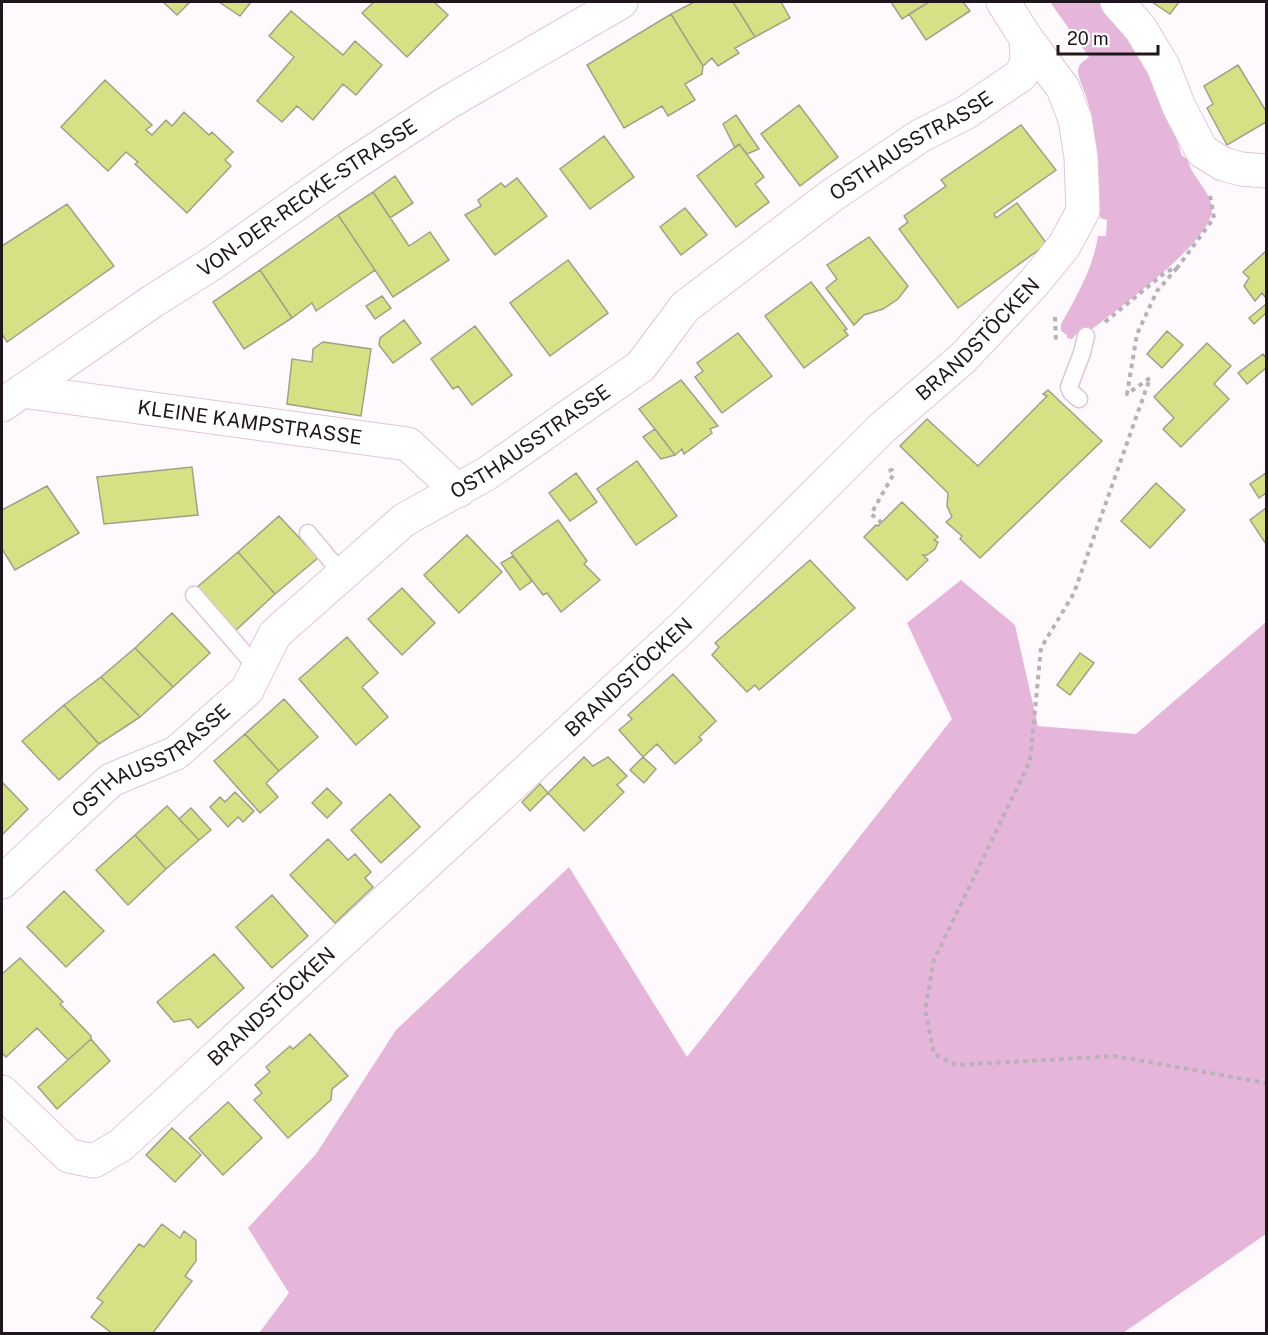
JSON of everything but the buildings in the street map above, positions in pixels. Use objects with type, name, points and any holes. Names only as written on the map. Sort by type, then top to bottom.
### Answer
[{"type":"street","name":"VON-DER-RECKE-STRASSE","points":[[12,398],[213,263],[350,165],[447,103],[621,2]]},
{"type":"street","points":[[1003,2],[1026,38]]},
{"type":"street","points":[[1117,2],[1140,28],[1163,66],[1179,107],[1202,151],[1223,164],[1241,170],[1266,171]]},
{"type":"street","name":"OSTHAUSSTRASSE","points":[[2,882],[111,780],[176,753],[247,690],[275,633],[404,520],[486,474],[641,366],[684,307],[831,196],[920,136],[965,113],[1021,75],[1027,62],[1026,38]]},
{"type":"street","name":"BRANDSTÖCKEN","points":[[2,1092],[69,1156],[94,1161],[121,1145],[676,633],[881,429],[963,358],[1033,284],[1064,246],[1083,211],[1081,157],[1075,119],[1063,88],[1026,38]]},
{"type":"street","name":"KLEINE KAMPSTRASSE","points":[[12,398],[408,444],[458,491]]},
{"type":"lane","points":[[1079,399],[1069,387],[1086,336]]},
{"type":"lane","points":[[308,533],[342,574]]},
{"type":"lane","points":[[194,595],[258,669]]},
{"type":"path","points":[[1202,151],[1192,163],[1206,184],[1211,197],[1214,218],[1157,291],[1137,334],[1127,394],[1150,378],[1074,593],[1041,648],[1030,761],[934,960],[925,1010],[934,1054],[956,1065],[1115,1056],[1266,1083]]},
{"type":"path","points":[[1086,336],[1167,272],[1177,268]]},
{"type":"path","points":[[1055,317],[1056,354]]},
{"type":"shaded area","points":[[1050,2],[1103,2],[1130,29],[1168,111],[1182,156],[1188,159],[1192,171],[1208,195],[1212,208],[1209,222],[1197,238],[1160,275],[1087,333],[1080,330],[1072,339],[1067,338],[1067,335],[1061,331],[1061,324],[1088,271],[1098,236],[1106,236],[1107,220],[1100,218],[1099,176],[1094,134],[1088,102],[1078,71],[1080,65],[1089,57]]},
{"type":"shaded area","points":[[961,580],[1015,625],[1038,726],[1136,734],[1266,622],[1266,1234],[1123,1333],[259,1333],[289,1293],[248,1228],[316,1154],[396,1030],[569,867],[687,1057],[952,719],[907,623]]}]
